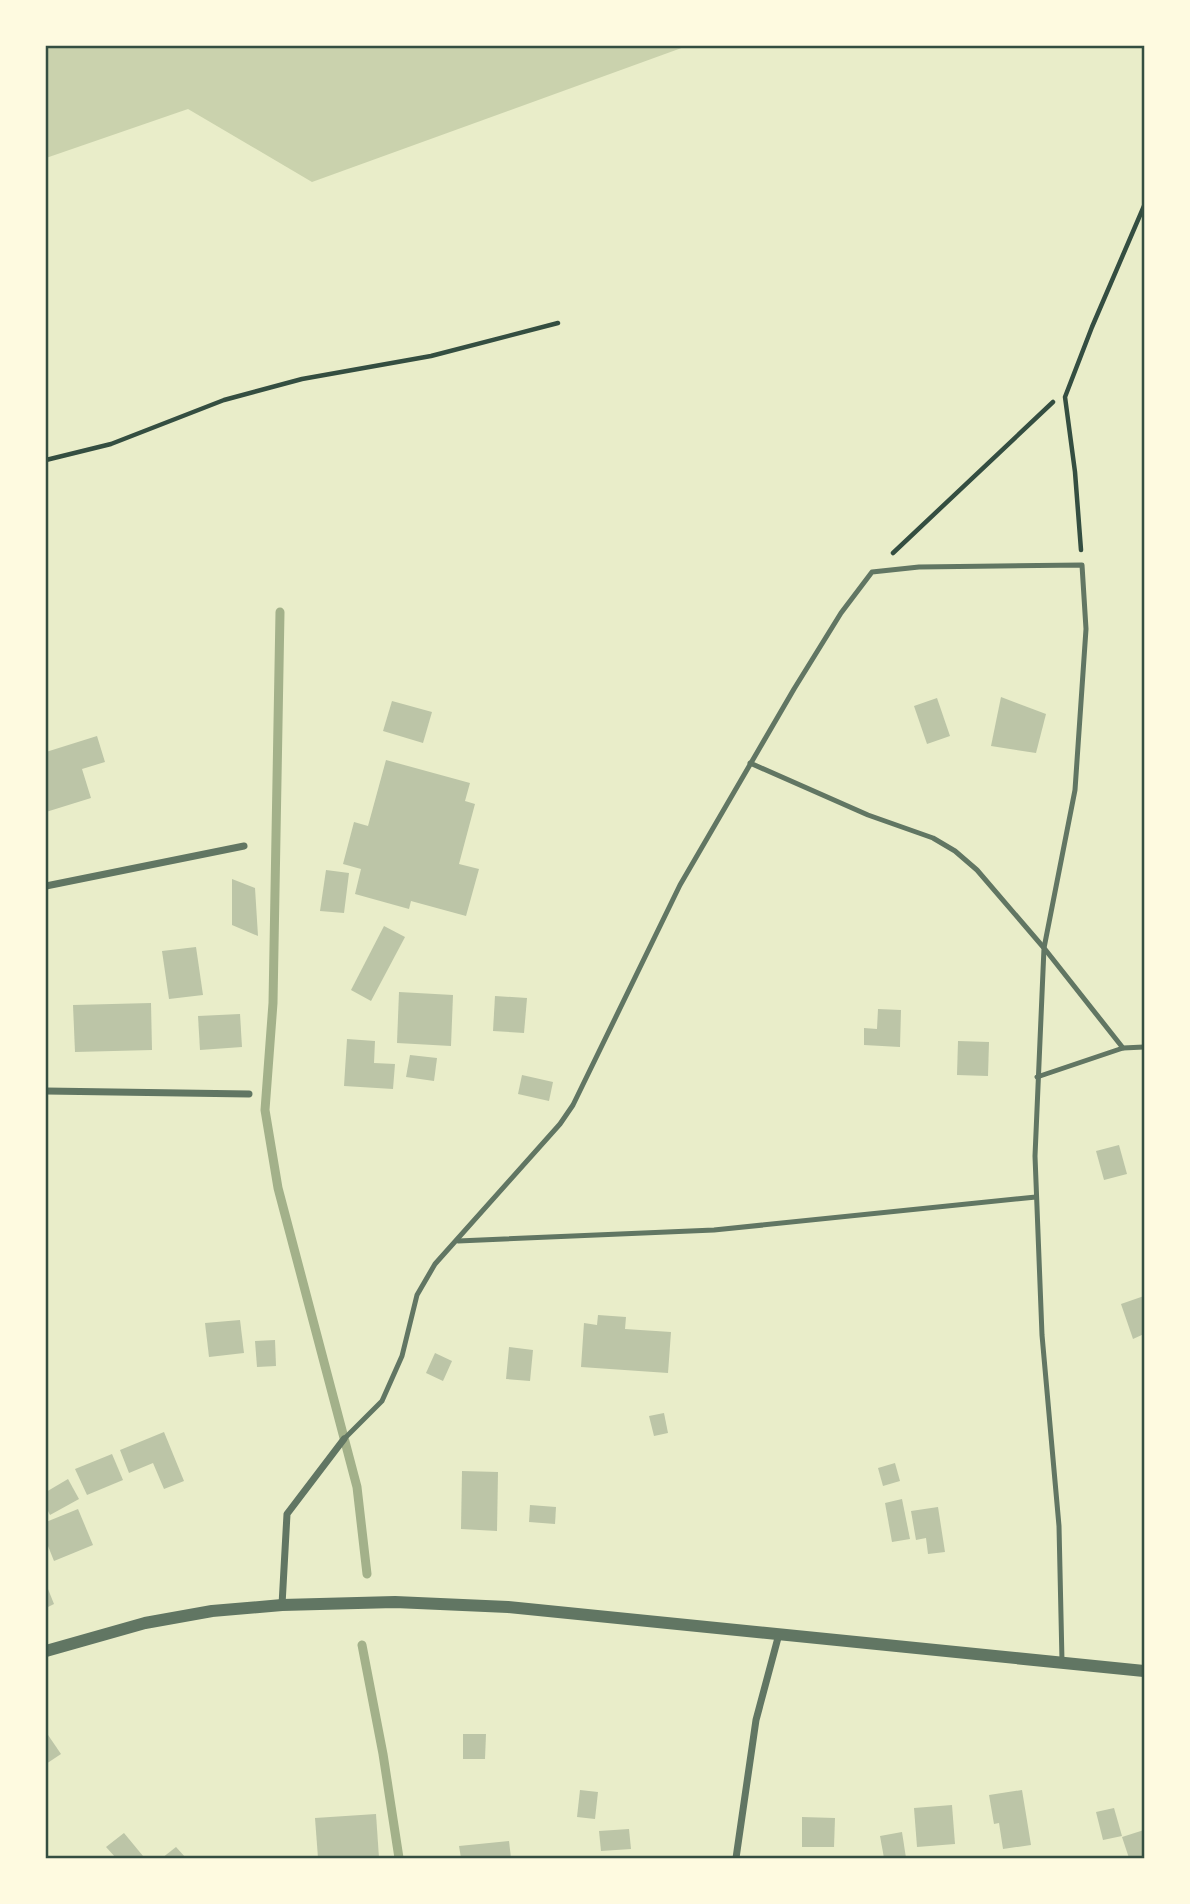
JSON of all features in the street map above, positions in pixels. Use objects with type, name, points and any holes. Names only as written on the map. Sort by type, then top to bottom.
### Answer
[{"type":"street","points":[[46,886],[244,846]]},
{"type":"street","points":[[46,1091],[249,1094]]},
{"type":"street","points":[[282,1605],[287,1514],[344,1439]]},
{"type":"street","points":[[46,1651],[145,1623],[212,1611],[282,1605],[450,1603],[779,1633],[1062,1665],[1144,1671]]},
{"type":"street","points":[[736,1858],[756,1720],[779,1633]]},
{"type":"lane","points":[[344,1439],[382,1401],[402,1356],[417,1295],[435,1264],[560,1124],[573,1105],[680,885],[841,613],[872,572],[919,567],[1082,565],[1086,629],[1075,790],[1044,948],[1037,1077],[1036,1197],[1042,1335],[1059,1526],[1062,1665]]},
{"type":"lane","points":[[750,763],[868,815],[933,838],[955,851],[977,870],[1044,948],[1123,1048]]},
{"type":"lane","points":[[1037,1077],[1123,1048],[1144,1047]]},
{"type":"lane","points":[[458,1241],[714,1230],[1036,1197]]},
{"type":"path","points":[[1082,565],[1075,472],[1065,397],[1144,206]]},
{"type":"path","points":[[46,460],[111,444],[224,400],[302,379],[431,356],[558,323]]},
{"type":"path","points":[[872,572],[1053,402]]},
{"type":"green space","points":[[46,46],[687,46],[312,182],[188,109],[46,158]]},
{"type":"building","points":[[1001,697],[1046,714],[1036,753],[991,746]]},
{"type":"building","points":[[937,698],[950,736],[927,744],[914,706]]},
{"type":"building","points":[[392,701],[432,712],[423,743],[383,731]]},
{"type":"building","points":[[97,736],[105,762],[82,769],[91,798],[46,812],[46,752]]},
{"type":"building","points":[[386,760],[470,783],[465,801],[475,804],[459,864],[479,869],[466,916],[411,901],[409,909],[355,894],[361,869],[343,864],[354,822],[368,826]]},
{"type":"building","points":[[326,870],[349,873],[344,913],[320,911]]},
{"type":"building","points":[[232,879],[255,888],[258,936],[232,925]]},
{"type":"building","points":[[384,926],[405,937],[371,1001],[351,990]]},
{"type":"building","points":[[196,947],[203,995],[169,999],[162,951]]},
{"type":"building","points":[[399,992],[453,995],[451,1046],[397,1043]]},
{"type":"building","points":[[495,996],[527,998],[524,1033],[493,1031]]},
{"type":"building","points":[[151,1003],[152,1050],[75,1052],[73,1005]]},
{"type":"building","points":[[878,1009],[901,1010],[900,1047],[864,1045],[864,1028],[877,1029]]},
{"type":"building","points":[[240,1014],[242,1047],[200,1050],[198,1016]]},
{"type":"building","points":[[347,1039],[375,1041],[374,1063],[395,1064],[393,1089],[344,1086]]},
{"type":"building","points":[[958,1041],[989,1042],[988,1076],[957,1075]]},
{"type":"building","points":[[410,1055],[437,1058],[434,1081],[406,1077]]},
{"type":"building","points":[[522,1075],[553,1082],[549,1101],[518,1094]]},
{"type":"building","points":[[1119,1145],[1127,1174],[1104,1180],[1096,1151]]},
{"type":"building","points":[[1144,1296],[1144,1334],[1133,1339],[1121,1304]]},
{"type":"building","points":[[598,1315],[626,1317],[625,1329],[671,1332],[668,1373],[581,1367],[584,1323],[597,1325]]},
{"type":"building","points":[[240,1320],[244,1353],[209,1357],[205,1323]]},
{"type":"building","points":[[275,1340],[276,1366],[257,1367],[255,1341]]},
{"type":"building","points":[[509,1347],[533,1350],[530,1381],[506,1379]]},
{"type":"building","points":[[435,1353],[452,1361],[443,1381],[426,1373]]},
{"type":"building","points":[[664,1413],[668,1433],[654,1436],[649,1416]]},
{"type":"building","points":[[164,1432],[184,1481],[164,1489],[153,1463],[129,1473],[120,1450]]},
{"type":"building","points":[[112,1454],[123,1480],[87,1495],[75,1469]]},
{"type":"building","points":[[895,1463],[900,1481],[883,1486],[878,1468]]},
{"type":"building","points":[[462,1471],[498,1472],[497,1531],[461,1529]]},
{"type":"building","points":[[68,1479],[79,1499],[50,1515],[46,1507],[46,1492]]},
{"type":"building","points":[[902,1499],[910,1539],[892,1542],[885,1503]]},
{"type":"building","points":[[530,1505],[556,1507],[555,1524],[529,1522]]},
{"type":"building","points":[[938,1507],[945,1552],[928,1554],[926,1538],[916,1540],[911,1511]]},
{"type":"building","points":[[78,1509],[93,1545],[54,1561],[46,1541],[46,1522]]},
{"type":"building","points":[[46,1584],[54,1604],[46,1608]]},
{"type":"building","points":[[46,1732],[61,1754],[46,1764]]},
{"type":"building","points":[[463,1734],[486,1734],[485,1759],[463,1759]]},
{"type":"building","points":[[580,1790],[598,1792],[595,1819],[577,1817]]},
{"type":"building","points":[[1022,1790],[1031,1845],[1003,1849],[999,1823],[994,1824],[989,1795]]},
{"type":"building","points":[[952,1805],[955,1844],[917,1847],[914,1808]]},
{"type":"building","points":[[1114,1808],[1122,1836],[1103,1840],[1096,1812]]},
{"type":"building","points":[[376,1814],[379,1858],[318,1858],[315,1818]]},
{"type":"building","points":[[802,1817],[835,1818],[834,1847],[802,1847]]},
{"type":"building","points":[[629,1829],[631,1849],[601,1851],[599,1831]]},
{"type":"building","points":[[1144,1830],[1144,1858],[1129,1858],[1122,1837]]},
{"type":"building","points":[[902,1832],[906,1858],[884,1858],[880,1836]]},
{"type":"building","points":[[124,1833],[143,1856],[116,1858],[106,1847]]},
{"type":"building","points":[[509,1841],[511,1858],[461,1858],[459,1846]]},
{"type":"building","points":[[176,1847],[186,1858],[162,1858]]},
{"type":"waterway","points":[[280,612],[273,1003],[265,1110],[278,1188],[357,1487],[367,1574]]},
{"type":"waterway","points":[[362,1645],[399,1858]]}]
